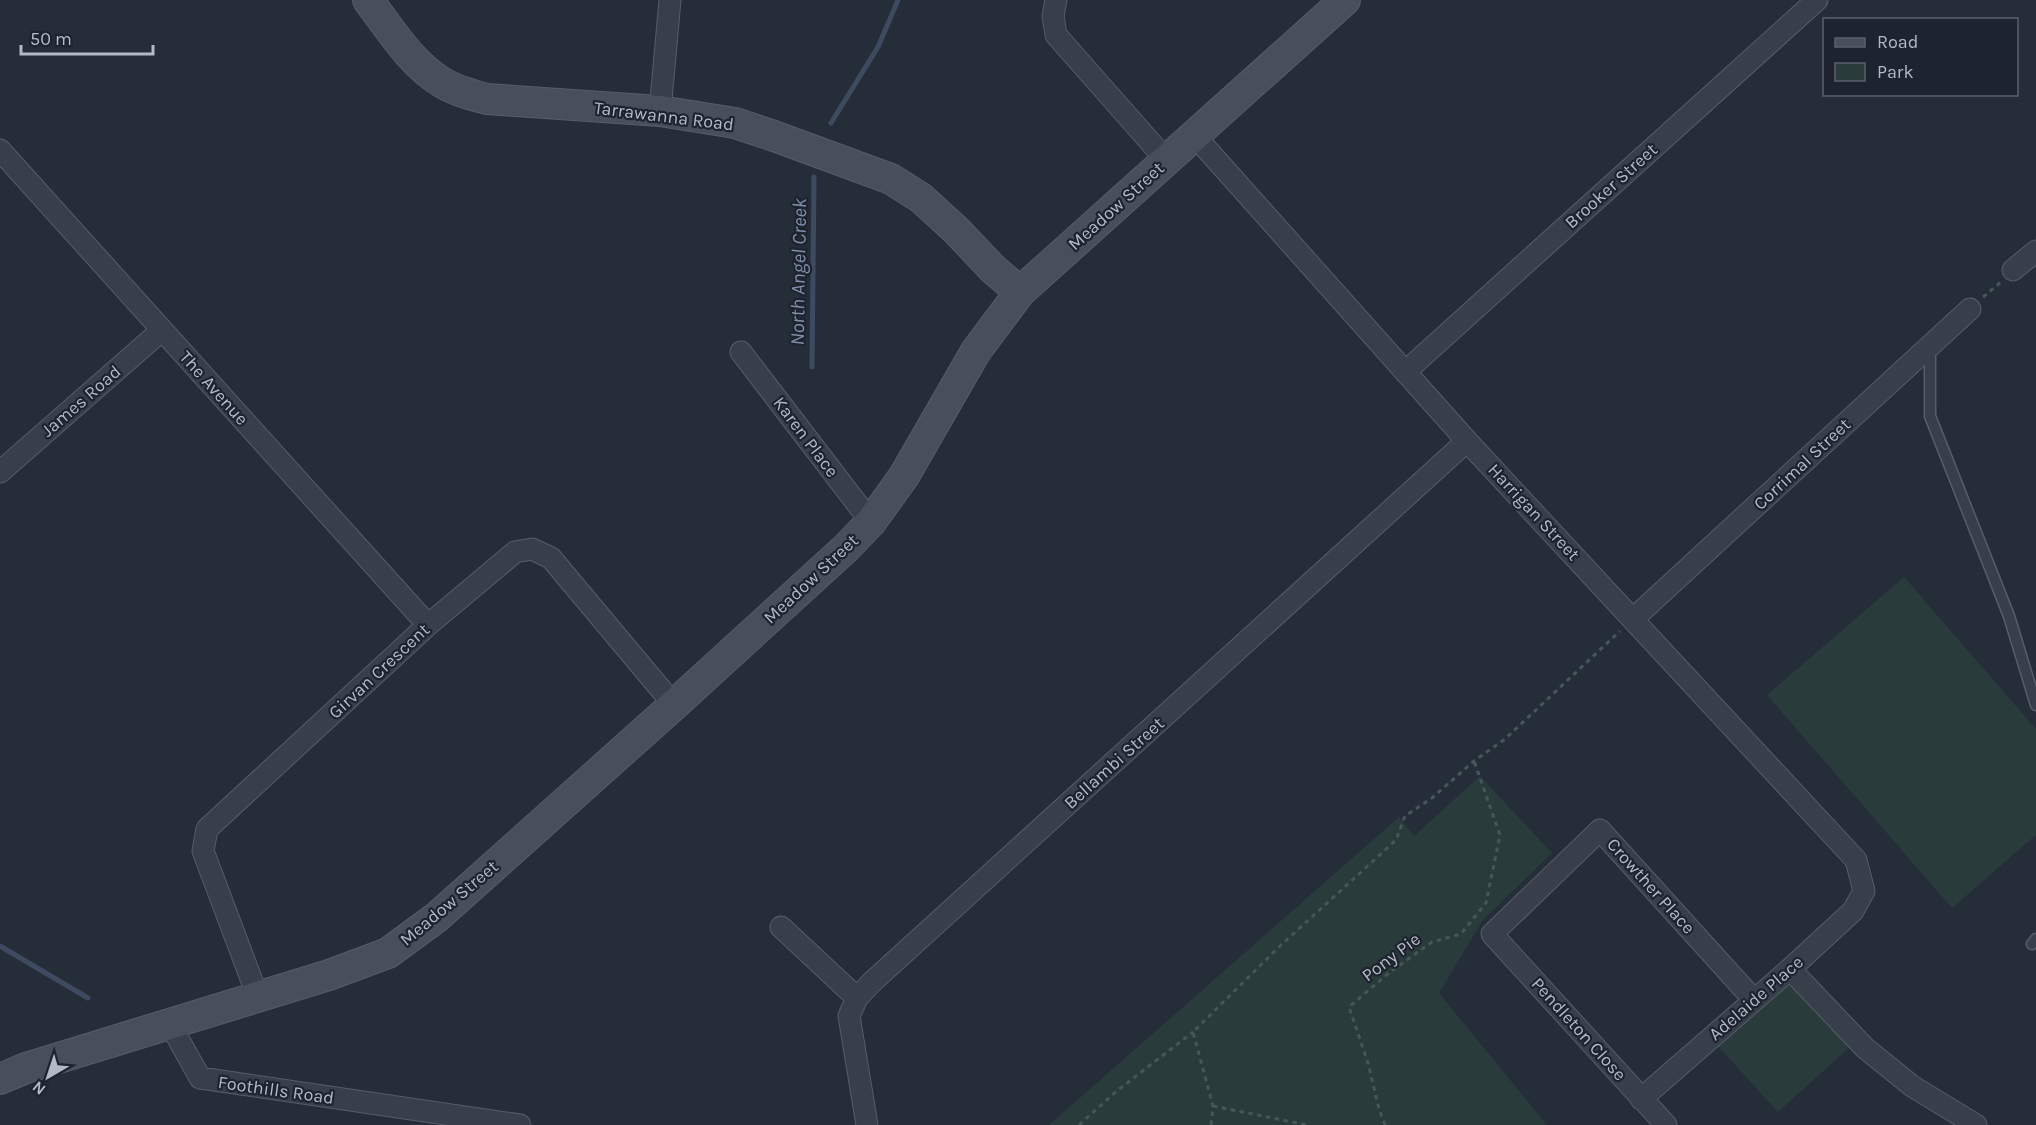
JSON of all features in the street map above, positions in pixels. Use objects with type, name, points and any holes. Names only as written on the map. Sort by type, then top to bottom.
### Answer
[{"type":"street","name":"Tarrawanna Road","points":[[368,0],[412,56],[427,71],[444,84],[463,92],[487,99],[660,111],[735,123],[891,179],[921,198],[993,269],[1020,292]]},
{"type":"street","points":[[660,111],[670,0]]},
{"type":"street","points":[[1056,0],[1053,16],[1056,35],[1167,161]]},
{"type":"street","name":"Meadow Street","points":[[170,1024],[329,975],[388,953],[437,917],[815,578],[871,522],[904,476],[976,351],[1020,292],[1345,0]]},
{"type":"street","name":"Brooker Street","points":[[1405,372],[1817,0]]},
{"type":"street","name":"Harrigan Street","points":[[1195,136],[1467,441],[1856,860],[1864,891]]},
{"type":"street","name":"The Avenue","points":[[0,150],[428,625]]},
{"type":"street","points":[[2013,270],[2036,251]]},
{"type":"street","name":"Corrimal Street","points":[[1634,619],[1970,309]]},
{"type":"street","name":"James Road","points":[[0,472],[162,330]]},
{"type":"street","name":"Karen Place","points":[[741,352],[871,522]]},
{"type":"street","name":"Bellambi Street","points":[[857,998],[1467,441]]},
{"type":"street","name":"Girvan Crescent","points":[[258,997],[203,852],[207,829],[428,625],[515,552],[532,549],[551,558],[674,705]]},
{"type":"street","name":"Crowther Place","points":[[1492,934],[1600,830],[1754,1000]]},
{"type":"street","name":"Adelaide Place","points":[[1641,1099],[1853,911],[1864,891]]},
{"type":"street","points":[[781,927],[857,998],[849,1016],[867,1125]]},
{"type":"street","name":"Pendleton Close","points":[[1492,934],[1666,1125]]},
{"type":"street","points":[[1790,969],[1865,1048],[1912,1086],[1976,1125]]},
{"type":"street","points":[[0,1080],[26,1068],[170,1024]]},
{"type":"street","name":"Foothills Road","points":[[170,1024],[200,1078],[520,1125]]},
{"type":"lane","points":[[1930,346],[1930,416],[2009,616],[2036,705]]},
{"type":"path","points":[[1970,309],[2013,270]]},
{"type":"path","points":[[1079,1125],[1118,1090],[1193,1032],[1280,946],[1396,840],[1405,816],[1432,798],[1474,761],[1505,739],[1634,619]]},
{"type":"path","name":"Pony Pie","points":[[1385,1125],[1368,1063],[1348,1007],[1390,972],[1432,942],[1461,934],[1486,903],[1500,835],[1474,761]]},
{"type":"path","points":[[1193,1032],[1213,1106],[1211,1125]]},
{"type":"path","points":[[1213,1106],[1307,1125]]},
{"type":"green space","points":[[1904,577],[2036,729],[2036,835],[1952,908],[1767,695]]},
{"type":"green space","points":[[1480,776],[1552,853],[1483,920],[1439,993],[1547,1125],[1049,1125],[1399,817],[1414,836]]},
{"type":"green space","points":[[1782,985],[1798,988],[1851,1046],[1778,1112],[1716,1044]]},
{"type":"waterway","name":"North Angel Creek","points":[[831,123],[878,47],[898,0]]},
{"type":"waterway","name":"North Angel Creek","points":[[812,367],[814,177]]},
{"type":"waterway","points":[[0,946],[88,998]]}]
